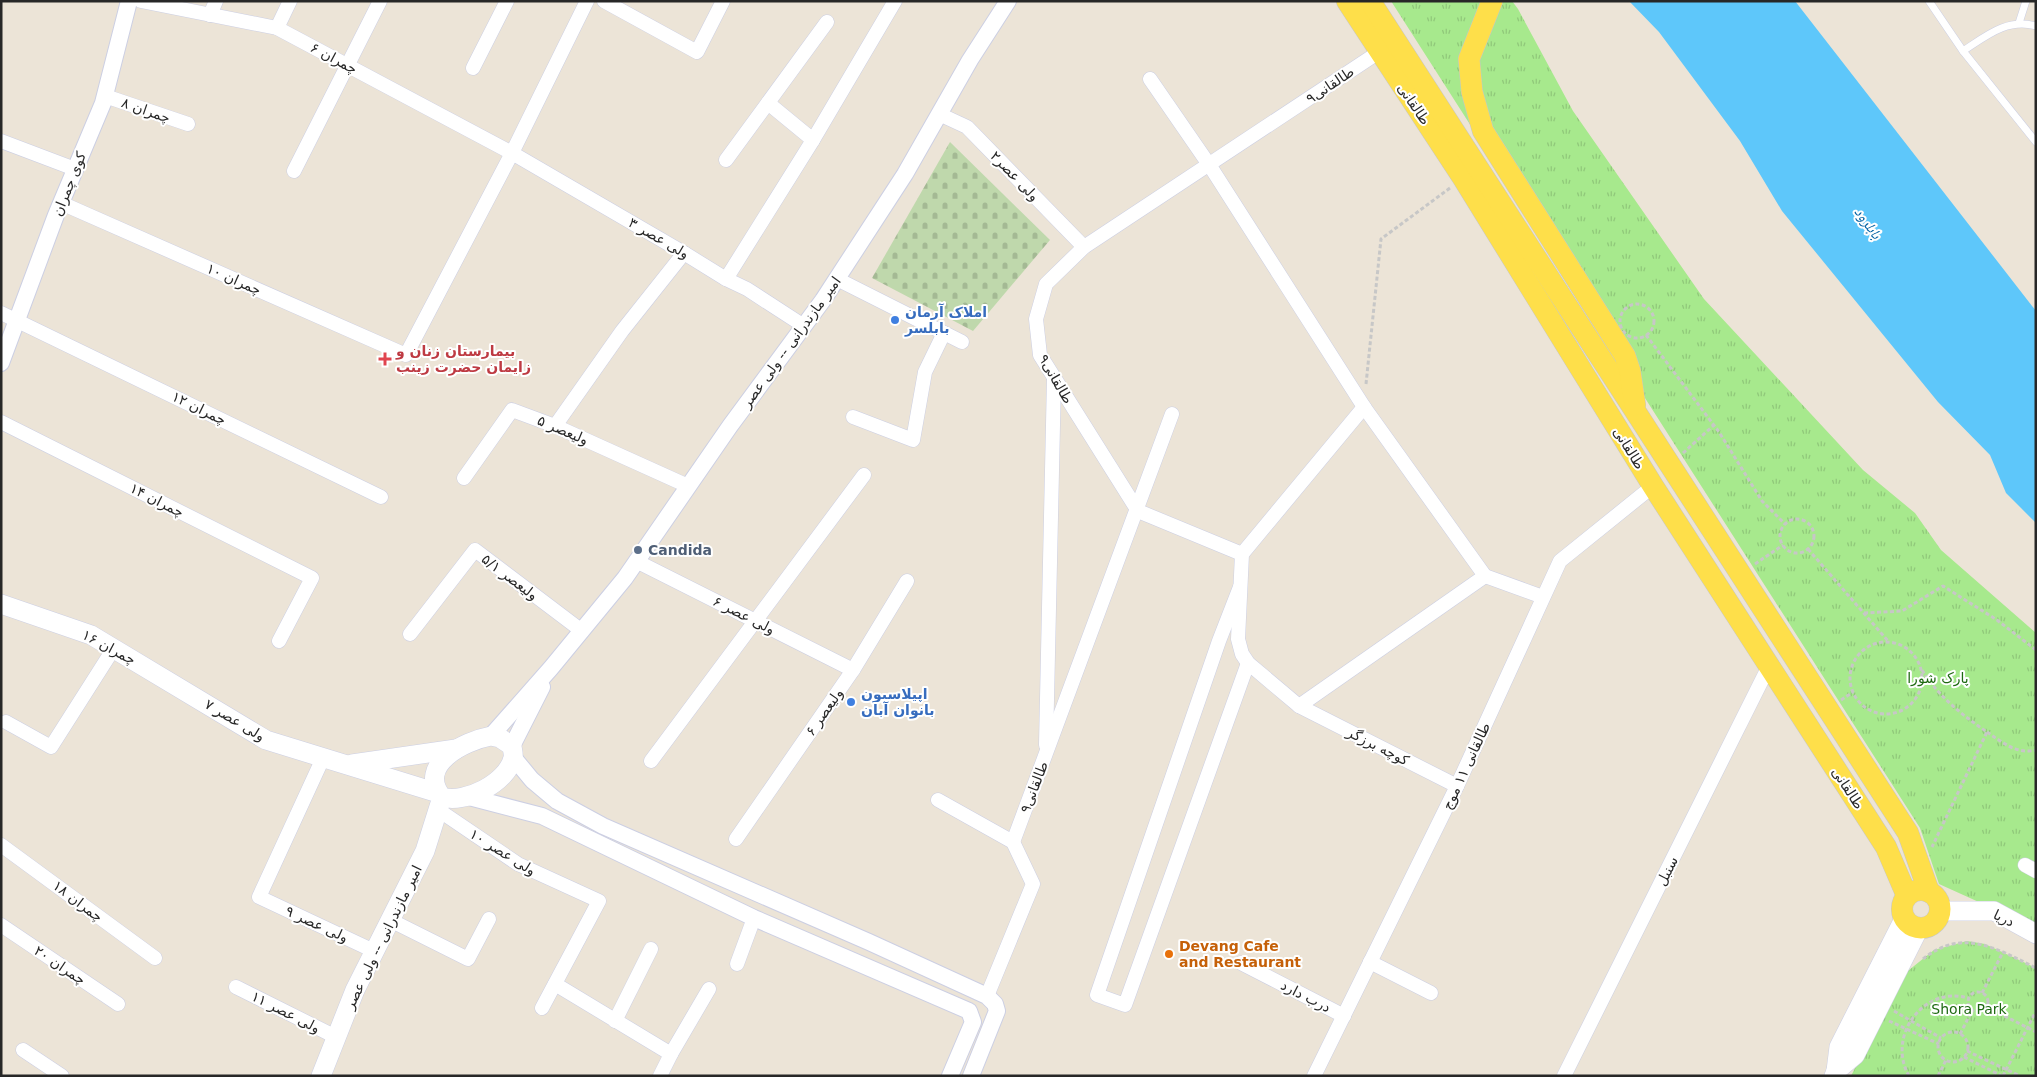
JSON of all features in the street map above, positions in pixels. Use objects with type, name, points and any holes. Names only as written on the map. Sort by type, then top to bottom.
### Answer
[{"type":"main road","name":"طالقانی","points":[[1347,1],[1463,178],[1653,486],[1886,847],[1907,896]]},
{"type":"main road","name":"طالقانی","points":[[1370,1],[1908,833],[1929,892]]},
{"type":"main road","points":[[1492,1],[1469,59],[1472,92],[1484,131],[1625,356],[1630,371],[1636,412]]},
{"type":"main road","name":"چمران ۱۶","points":[[1,604],[91,635],[184,689]]},
{"type":"main road","name":"ولی عصر ۷","points":[[184,689],[266,740],[346,765],[439,800],[469,797]]},
{"type":"main road","points":[[439,800],[434,772],[442,760],[458,748],[474,740],[491,736],[500,738],[513,751],[503,775],[478,794],[469,797]]},
{"type":"main road","name":"ولی عصر ۷","points":[[346,765],[458,748]]},
{"type":"main road","name":"امیر مازندرانی -- ولی عصر","points":[[321,1076],[355,990],[424,851],[439,800]]},
{"type":"main road","points":[[1917,890],[1929,892],[1938,900],[1940,911],[1935,922],[1925,928],[1911,924],[1902,907],[1907,896],[1917,890]]},
{"type":"main road","name":"دریا","points":[[1940,911],[1994,911],[2036,934]]},
{"type":"main road","points":[[1835,1073],[1838,1046],[1911,924]]},
{"type":"street","name":"کوی چمران","points":[[1,363],[105,96],[129,1]]},
{"type":"street","name":"چمران ۶","points":[[141,1],[277,28],[512,153]]},
{"type":"street","points":[[210,15],[216,1]]},
{"type":"street","points":[[277,28],[290,1]]},
{"type":"street","points":[[294,171],[349,66],[380,1]]},
{"type":"street","points":[[473,68],[507,1]]},
{"type":"street","points":[[512,153],[587,1]]},
{"type":"street","points":[[604,1],[697,52],[723,1]]},
{"type":"street","points":[[726,279],[813,140],[895,1]]},
{"type":"street","name":"امیر مازندرانی -- ولی عصر","points":[[551,668],[636,561],[837,279],[905,174],[970,60],[1006,2]]},
{"type":"street","points":[[726,160],[827,22]]},
{"type":"street","name":"طالقانی۹","points":[[1013,842],[1138,511],[1040,355],[1036,319],[1046,284],[1084,247],[1210,166],[1379,52]]},
{"type":"street","points":[[1150,79],[1210,166],[1364,407],[1485,576],[1543,597]]},
{"type":"street","name":"چمران ۸","points":[[105,96],[188,124]]},
{"type":"street","points":[[768,103],[813,140]]},
{"type":"street","name":"ولی عصر۲","points":[[939,114],[967,126],[1084,247]]},
{"type":"street","points":[[1,141],[75,169]]},
{"type":"street","name":"ولی عصر ۳","points":[[512,153],[726,279],[747,289],[804,326]]},
{"type":"street","name":"چمران ۱۰","points":[[62,203],[406,355],[512,153]]},
{"type":"street","points":[[555,426],[622,331],[684,253]]},
{"type":"street","points":[[837,279],[962,342]]},
{"type":"street","name":"چمران ۱۲","points":[[1,313],[381,497]]},
{"type":"street","points":[[853,417],[913,440],[925,372],[944,333]]},
{"type":"street","points":[[1046,755],[1054,378]]},
{"type":"street","points":[[1240,587],[1097,995],[1125,1005],[1248,663],[1242,654],[1238,639],[1242,554],[1364,407]]},
{"type":"street","name":"ولیعصر ۵","points":[[464,478],[512,410],[555,426],[688,486]]},
{"type":"street","points":[[1172,414],[1138,511],[1242,554]]},
{"type":"street","name":"چمران ۱۴","points":[[1,422],[312,578],[279,641]]},
{"type":"street","points":[[651,761],[864,475]]},
{"type":"street","name":"طالقانی ۱۱ موج","points":[[1314,1076],[1457,786],[1560,561],[1653,486]]},
{"type":"street","name":"ولیعصر ۵/۱","points":[[410,634],[474,550],[582,631]]},
{"type":"street","name":"ولی عصر ۶","points":[[636,561],[852,670]]},
{"type":"street","points":[[1299,706],[1485,576]]},
{"type":"street","name":"ولیعصر ۶","points":[[736,839],[852,670],[907,581]]},
{"type":"street","points":[[6,722],[51,747],[114,648]]},
{"type":"street","name":"کوچه برزگر","points":[[1248,663],[1299,706],[1457,786]]},
{"type":"street","name":"سنبل","points":[[1564,1076],[1769,666]]},
{"type":"street","points":[[491,736],[551,668]]},
{"type":"street","points":[[551,668],[513,751],[532,780],[557,801],[603,826],[987,996],[995,1004],[997,1011],[971,1076]]},
{"type":"street","name":"ولی عصر ۹","points":[[323,758],[259,897],[374,951]]},
{"type":"street","points":[[469,797],[542,816],[754,918],[969,1010],[973,1022],[950,1076]]},
{"type":"street","name":"ولی عصر ۱۰","points":[[439,800],[518,864],[599,901],[554,984]]},
{"type":"street","points":[[938,800],[1013,842],[1033,884],[987,996]]},
{"type":"street","name":"چمران ۱۸","points":[[1,844],[155,958]]},
{"type":"street","points":[[737,964],[754,918]]},
{"type":"street","points":[[390,920],[466,964],[489,919]]},
{"type":"street","points":[[806,941],[816,920]]},
{"type":"street","name":"چمران ۲۰","points":[[1,925],[118,1004]]},
{"type":"street","points":[[615,1021],[651,949]]},
{"type":"street","points":[[1370,962],[1431,993]]},
{"type":"street","name":"درب دارد","points":[[1241,963],[1344,1016]]},
{"type":"street","points":[[542,1008],[554,984],[671,1054]]},
{"type":"street","name":"ولی عصر ۱۱","points":[[236,987],[336,1037]]},
{"type":"street","points":[[660,1076],[709,989]]},
{"type":"street","points":[[22,1050],[62,1076]]},
{"type":"lane","points":[[1929,1],[1964,51],[2036,142]]},
{"type":"lane","points":[[2019,23],[2026,1]]},
{"type":"lane","points":[[1964,51],[1995,30],[2007,25],[2019,23],[2036,26]]},
{"type":"path","points":[[1364,407],[1380,239],[1463,178]]},
{"type":"path","points":[[1638,304],[1645,306],[1650,311],[1654,324],[1646,335],[1636,338],[1625,333],[1621,328],[1620,321],[1625,309],[1638,304]]},
{"type":"path","points":[[1646,335],[1714,425],[1762,501],[1785,524]]},
{"type":"path","points":[[1670,464],[1714,425]]},
{"type":"path","points":[[1798,519],[1811,525],[1814,539],[1808,549],[1796,553],[1786,548],[1780,536],[1785,524],[1798,519]]},
{"type":"path","points":[[1808,549],[1889,642]]},
{"type":"path","points":[[1864,613],[1902,610],[1943,586],[1997,620],[2036,650]]},
{"type":"path","points":[[1922,670],[1923,681],[1920,692],[1914,702],[1905,709],[1895,713],[1873,712],[1863,706],[1856,698],[1851,687],[1850,676],[1853,665],[1859,655],[1867,648],[1878,643],[1900,644],[1910,650],[1917,659],[1930,683],[1966,718],[2014,749],[2026,753],[2036,750]]},
{"type":"path","points":[[1921,871],[1987,732]]},
{"type":"path","points":[[1921,961],[1932,952],[1955,943],[1985,944],[2036,968]]},
{"type":"path","points":[[1982,993],[2003,952]]},
{"type":"path","points":[[1976,992],[1982,993],[1988,998],[1987,1007],[1980,1013],[1972,1011],[1968,1007],[1968,998],[1976,992]]},
{"type":"path","points":[[1909,1076],[1902,1052],[1906,1029],[1911,1019],[1922,1006],[1935,998],[1959,995],[1968,998]]},
{"type":"path","points":[[1987,1007],[2036,1032]]},
{"type":"path","points":[[1887,1008],[1911,1019],[1942,1038]]},
{"type":"path","points":[[1960,1034],[1972,1011]]},
{"type":"path","points":[[1964,1056],[2003,1076],[2036,1011]]},
{"type":"path","points":[[1882,1017],[1938,1044]]},
{"type":"path","points":[[1948,1033],[1960,1034],[1966,1041],[1967,1050],[1964,1056],[1956,1062],[1946,1060],[1939,1053],[1938,1044],[1948,1033]]},
{"type":"path","points":[[1967,1050],[2020,1076]]},
{"type":"path","points":[[1938,1076],[1946,1060]]},
{"type":"green space","name":"پارک شورا","points":[[1391,1],[1512,1],[1573,111],[1704,299],[1863,470],[1915,513],[1941,550],[2036,633],[2036,928],[1939,884],[1920,828]]},
{"type":"green space","points":[[950,142],[1050,240],[973,331],[872,278]]},
{"type":"green space","name":"Shora Park","points":[[1967,941],[1985,944],[2036,968],[2036,1076],[1851,1076],[1904,974],[1934,950]]},
{"type":"water","name":"بابلرود","points":[[1629,1],[1795,1],[2036,311],[2036,523],[2006,493],[1990,455],[1938,402],[1782,211],[1740,141],[1659,32]]},
{"type":"place","name":"املاک آرمان بابلسر","points":[[895,320]]},
{"type":"place","name":"بیمارستان زنان و زایمان حضرت زینب","points":[[385,359]]},
{"type":"place","name":"Candida","points":[[638,550]]},
{"type":"place","name":"اپیلاسیون بانوان آبان","points":[[851,702]]},
{"type":"place","name":"Devang Cafe and Restaurant","points":[[1169,954]]}]
